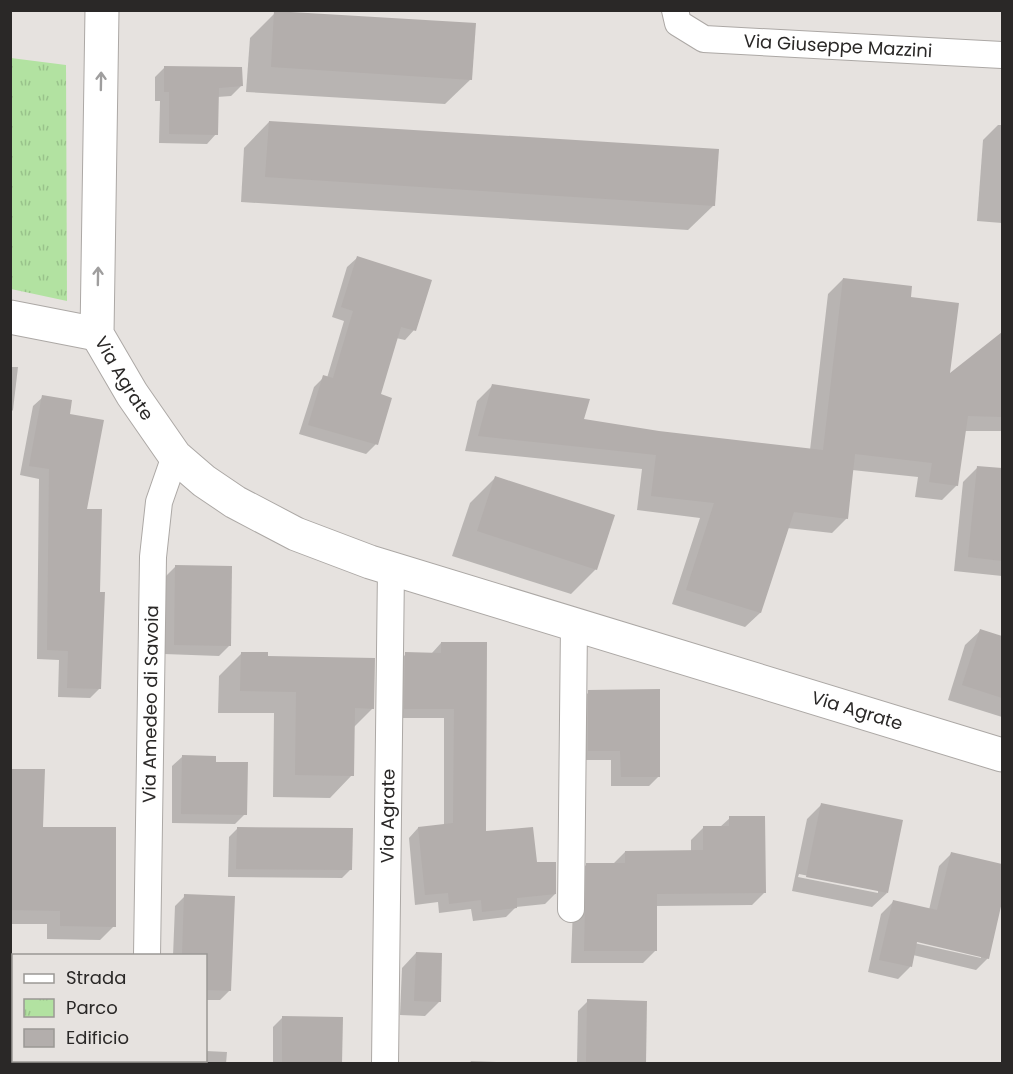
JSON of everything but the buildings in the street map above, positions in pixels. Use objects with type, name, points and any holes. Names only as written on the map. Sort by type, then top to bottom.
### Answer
[{"type":"street","name":"Via Agrate","points":[[102,10],[97,334],[132,394],[175,456],[204,481],[253,512],[324,546],[392,569],[1002,755]]},
{"type":"street","name":"Via Giuseppe Mazzini","points":[[676,17],[704,39],[1002,55]]},
{"type":"street","points":[[10,316],[97,334]]},
{"type":"street","name":"Via Amedeo di Savoia","points":[[147,954],[153,557],[159,502],[175,456]]},
{"type":"street","name":"Via Agrate","points":[[385,1064],[392,569]]},
{"type":"street","points":[[571,909],[574,625]]},
{"type":"green space","points":[[11,58],[66,65],[67,301],[11,289]]}]
